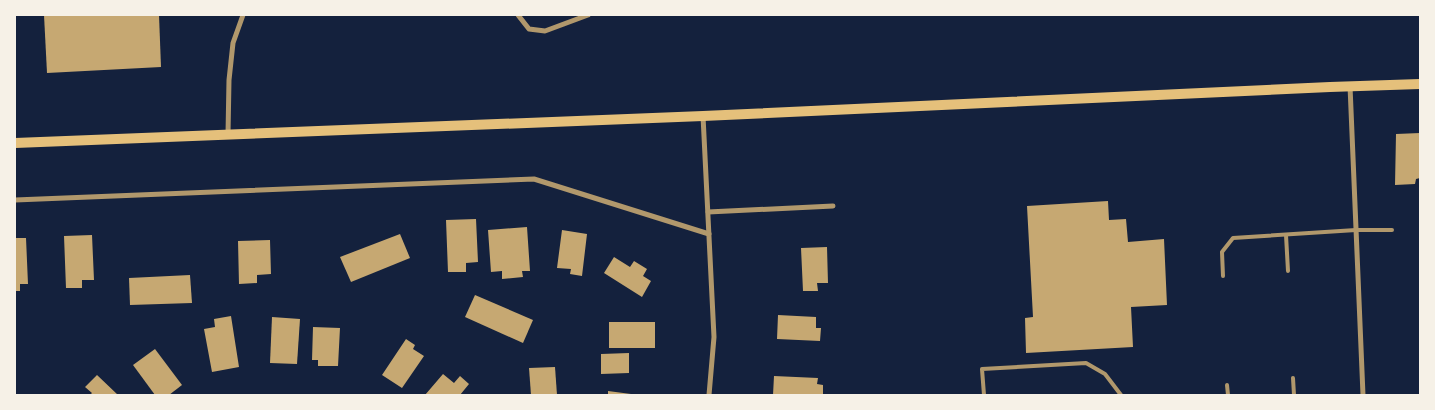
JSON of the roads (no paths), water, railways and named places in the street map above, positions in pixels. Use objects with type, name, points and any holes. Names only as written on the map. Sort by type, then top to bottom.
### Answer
[{"type":"main road","points":[[15,143],[703,116],[1420,84]]},
{"type":"street","points":[[228,135],[229,80],[233,43],[243,15]]},
{"type":"street","points":[[518,15],[528,28],[544,31],[588,15]]},
{"type":"street","points":[[1350,86],[1363,395]]},
{"type":"street","points":[[703,116],[714,337],[709,395]]},
{"type":"street","points":[[15,200],[534,179],[709,234]]},
{"type":"street","points":[[708,212],[833,206]]},
{"type":"lane","points":[[1222,276],[1222,252],[1233,238],[1356,230],[1392,230]]},
{"type":"lane","points":[[1286,235],[1288,271]]},
{"type":"lane","points":[[984,395],[982,369],[1086,363],[1105,374],[1121,395]]},
{"type":"lane","points":[[1293,378],[1294,395]]},
{"type":"lane","points":[[1228,385],[1228,395]]}]
